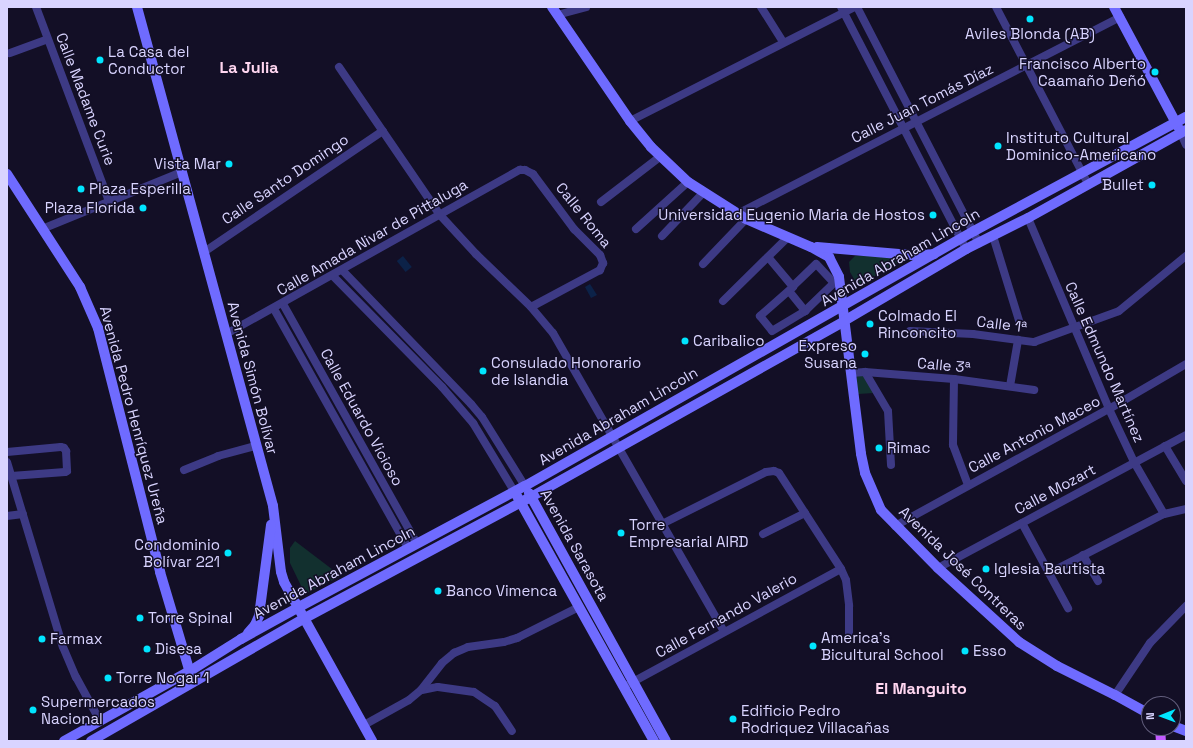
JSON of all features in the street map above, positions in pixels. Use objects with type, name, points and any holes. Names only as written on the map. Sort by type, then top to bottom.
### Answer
[{"type":"main road","name":"Avenida Simón Bolívar","points":[[137,7],[255,446],[273,506],[281,572],[298,607],[372,741]]},
{"type":"main road","points":[[1114,7],[1175,123],[1183,131]]},
{"type":"main road","name":"Avenida José Contreras","points":[[554,11],[630,122],[651,146],[688,182],[741,217],[787,238],[811,246],[829,257],[833,262],[839,277],[850,373],[865,473],[881,510],[895,526],[938,568],[1019,642],[1058,666],[1141,710]]},
{"type":"main road","name":"Avenida Abraham Lincoln","points":[[64,741],[190,671],[241,639],[298,607],[525,486],[936,254],[961,238],[1083,174],[1186,117]]},
{"type":"main road","name":"Avenida Abraham Lincoln","points":[[91,741],[305,618],[531,497],[619,446],[844,321],[966,249],[1028,218],[1183,131]]},
{"type":"main road","name":"Avenida Pedro Henríquez Ureña","points":[[7,174],[80,287],[98,328],[160,572],[193,681]]},
{"type":"main road","points":[[811,246],[911,255],[936,254]]},
{"type":"main road","name":"Avenida Sarasota","points":[[525,486],[659,739]]},
{"type":"main road","name":"Avenida Sarasota","points":[[514,491],[521,501],[579,607],[629,684]]},
{"type":"main road","points":[[241,639],[255,625],[259,616],[273,506]]},
{"type":"main road","points":[[412,546],[419,556]]},
{"type":"street","name":"Calle Madame Curie","points":[[36,7],[109,201]]},
{"type":"street","points":[[554,11],[586,7]]},
{"type":"street","points":[[761,7],[783,42]]},
{"type":"street","points":[[630,122],[842,10],[856,7],[979,243]]},
{"type":"street","points":[[996,7],[1088,184]]},
{"type":"street","points":[[842,10],[966,249]]},
{"type":"street","name":"Calle Juan Tomás Díaz","points":[[703,264],[741,217],[1025,64],[1120,17]]},
{"type":"street","points":[[10,53],[48,39]]},
{"type":"street","points":[[339,67],[440,215],[476,254],[530,307],[553,333],[724,632]]},
{"type":"street","name":"Calle Santo Domingo","points":[[204,252],[383,130]]},
{"type":"street","points":[[1183,131],[1186,144]]},
{"type":"street","points":[[601,202],[661,156]]},
{"type":"street","name":"Calle Amada Nivar de Pittaluga","points":[[226,334],[274,309],[516,172],[525,170],[533,174]]},
{"type":"street","points":[[42,228],[182,172]]},
{"type":"street","name":"Calle Roma","points":[[530,307],[600,270],[603,263],[600,255],[574,230],[533,174]]},
{"type":"street","points":[[636,229],[688,182]]},
{"type":"street","points":[[662,236],[703,193]]},
{"type":"street","name":"Calle Edmundo Martínez","points":[[1028,218],[1109,410],[1134,462],[1164,514]]},
{"type":"street","points":[[993,236],[1020,324]]},
{"type":"street","points":[[723,301],[787,238]]},
{"type":"street","name":"Calle 1ª","points":[[910,331],[973,334],[1034,342],[1122,310],[1186,256]]},
{"type":"street","points":[[768,257],[805,310]]},
{"type":"street","points":[[816,264],[834,284],[805,310],[772,331],[760,316],[790,288],[816,264]]},
{"type":"street","name":"Avenida Sarasota","points":[[342,271],[388,317],[482,417],[525,486]]},
{"type":"street","name":"Avenida Sarasota","points":[[333,276],[442,387],[473,423],[514,491]]},
{"type":"street","name":"Calle Eduardo Vicioso","points":[[282,304],[364,448],[412,546]]},
{"type":"street","name":"Calle Eduardo Vicioso","points":[[274,309],[356,454],[412,546]]},
{"type":"street","points":[[381,324],[388,317]]},
{"type":"street","points":[[1010,386],[1018,340]]},
{"type":"street","name":"Calle Antonio Maceo","points":[[895,526],[968,485],[1109,410],[1186,364]]},
{"type":"street","points":[[865,372],[888,411],[891,465]]},
{"type":"street","name":"Calle 3ª","points":[[850,373],[865,372],[954,379],[1034,390]]},
{"type":"street","points":[[954,379],[953,445],[968,485]]},
{"type":"street","points":[[442,387],[448,380]]},
{"type":"street","name":"Calle Mozart","points":[[938,568],[1186,435]]},
{"type":"street","points":[[184,470],[218,456],[255,446]]},
{"type":"street","points":[[1165,446],[1186,481]]},
{"type":"street","points":[[7,452],[61,447],[66,451],[67,471],[65,472],[11,476]]},
{"type":"street","points":[[356,454],[364,448]]},
{"type":"street","points":[[7,462],[54,618],[68,659],[100,721]]},
{"type":"street","points":[[662,524],[766,472],[774,471],[782,476],[841,568],[847,591],[849,638]]},
{"type":"street","points":[[1049,573],[1164,514],[1186,509]]},
{"type":"street","points":[[763,534],[805,513]]},
{"type":"street","points":[[7,516],[23,514]]},
{"type":"street","points":[[1022,523],[1068,608]]},
{"type":"street","points":[[1083,555],[1098,581]]},
{"type":"street","name":"Calle Fernando Valerio","points":[[629,684],[841,568]]},
{"type":"street","points":[[1115,695],[1150,643],[1186,606]]},
{"type":"street","points":[[364,725],[409,700],[421,690],[442,663],[454,652],[468,647],[504,642],[517,638],[579,607]]},
{"type":"street","points":[[421,690],[438,687],[474,692],[495,706],[512,730]]},
{"type":"green space","points":[[903,255],[908,257],[858,286],[850,272],[849,262],[855,256]]},
{"type":"green space","points":[[863,375],[874,393],[858,394],[856,376]]},
{"type":"green space","points":[[295,541],[341,576],[305,594],[290,563],[290,548]]},
{"type":"water","points":[[403,256],[412,267],[406,272],[397,261]]},
{"type":"water","points":[[590,284],[597,295],[591,298],[585,287]]},
{"type":"place","name":"Aviles Blonda (AB)","points":[[1030,19]]},
{"type":"place","name":"La Casa del Conductor","points":[[100,60]]},
{"type":"place","name":"Francisco Alberto Caamaño Deñó","points":[[1155,72]]},
{"type":"place","name":"Instituto Cultural Dominico-Americano","points":[[998,146]]},
{"type":"place","name":"Vista Mar","points":[[229,164]]},
{"type":"place","name":"Bullet","points":[[1152,185]]},
{"type":"place","name":"Plaza Esperilla","points":[[81,189]]},
{"type":"place","name":"Plaza Florida","points":[[143,208]]},
{"type":"place","name":"Universidad Eugenio Maria de Hostos","points":[[933,215]]},
{"type":"place","name":"Colmado El Rinconcito","points":[[870,324]]},
{"type":"place","name":"Caribalico","points":[[685,341]]},
{"type":"place","name":"Expreso Susana","points":[[865,354]]},
{"type":"place","name":"Consulado Honorario de Islandia","points":[[483,371]]},
{"type":"place","name":"Rimac","points":[[879,448]]},
{"type":"place","name":"Torre Empresarial AIRD","points":[[621,533]]},
{"type":"place","name":"Condominio Bolívar 221","points":[[228,553]]},
{"type":"place","name":"Iglesia Bautista","points":[[986,569]]},
{"type":"place","name":"Banco Vimenca","points":[[438,591]]},
{"type":"place","name":"Torre Spinal","points":[[140,618]]},
{"type":"place","name":"Farmax","points":[[42,639]]},
{"type":"place","name":"America's Bicultural School","points":[[813,646]]},
{"type":"place","name":"Disesa","points":[[147,649]]},
{"type":"place","name":"Esso","points":[[965,651]]},
{"type":"place","name":"Torre Nogar 1","points":[[108,678]]},
{"type":"place","name":"Supermercados Nacional","points":[[33,710]]},
{"type":"place","name":"Edificio Pedro Rodriquez Villacañas","points":[[733,719]]},
{"type":"district","name":"La Julia","points":[[249,68]]},
{"type":"district","name":"El Manguito","points":[[921,689]]}]
